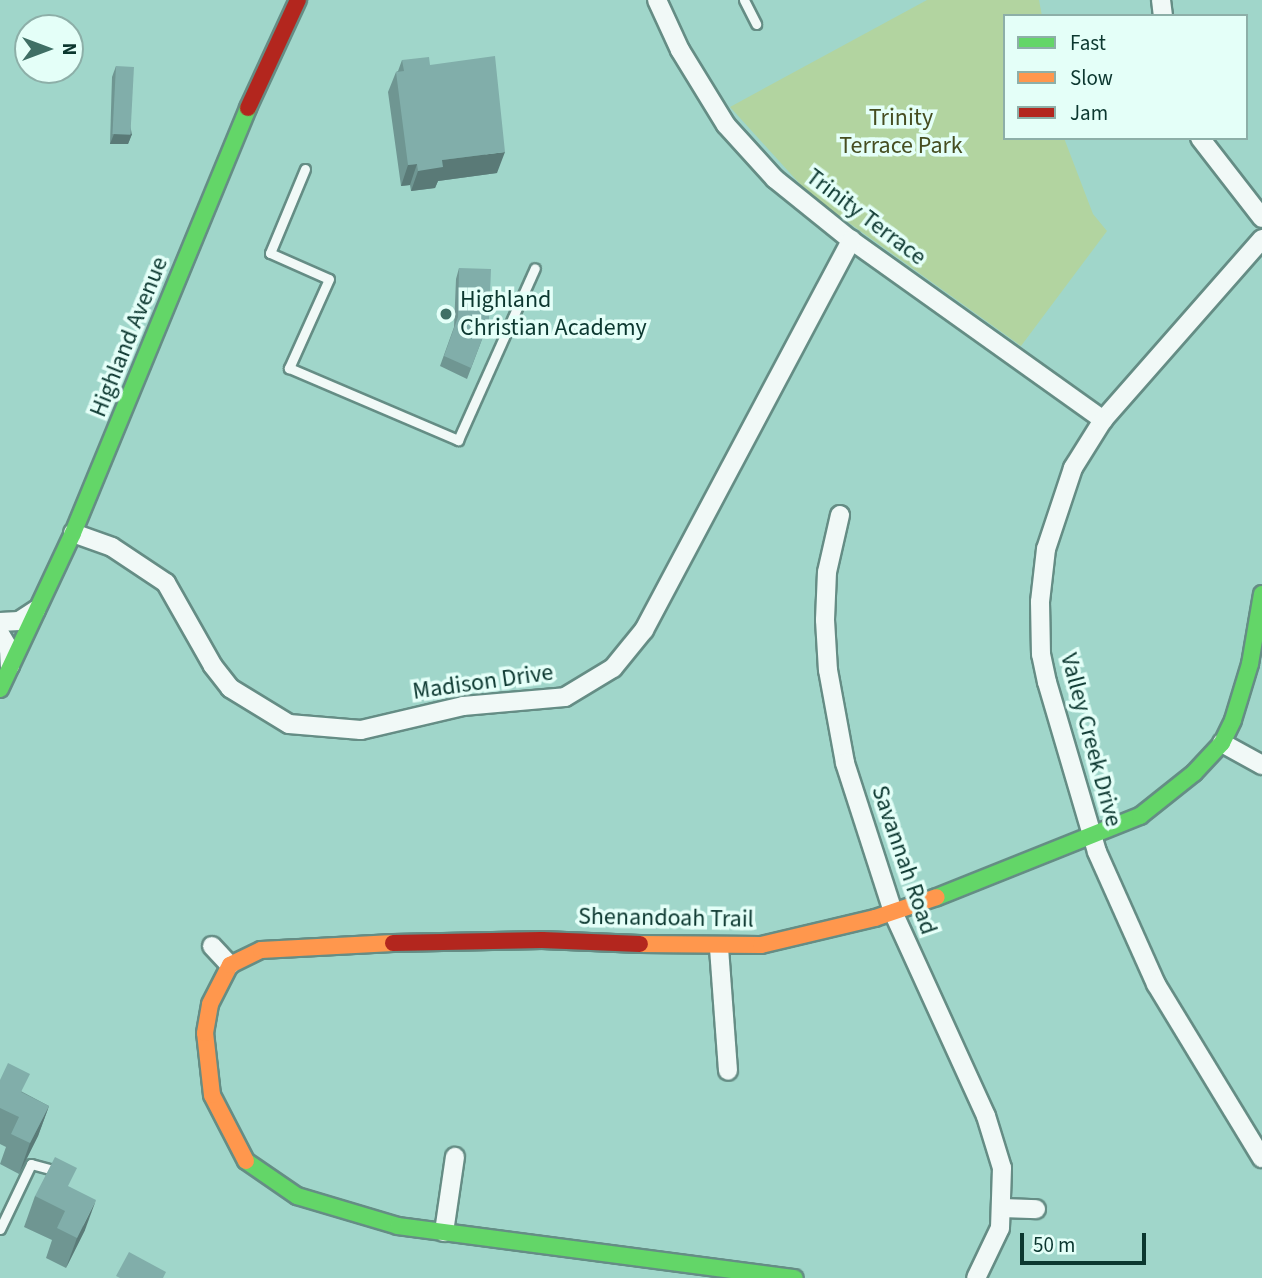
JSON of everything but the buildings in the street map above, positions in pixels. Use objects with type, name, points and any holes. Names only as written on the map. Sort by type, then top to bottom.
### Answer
[{"type":"street","name":"Highland Avenue","points":[[0,689],[73,533],[234,139],[298,0]]},
{"type":"street","name":"Trinity Terrace","points":[[657,0],[680,50],[726,125],[775,179],[851,240],[1103,420]]},
{"type":"street","points":[[1202,140],[1262,218]]},
{"type":"street","name":"Valley Creek Drive","points":[[1262,239],[1103,420],[1060,495],[1046,549],[1040,602],[1047,682],[1091,837],[1156,984],[1262,1158]]},
{"type":"street","name":"Madison Drive","points":[[73,533],[112,548],[166,583],[213,666],[230,688],[289,724],[353,731],[463,706],[565,697],[613,668],[644,630],[851,240]]},
{"type":"street","name":"Savannah Road","points":[[840,514],[827,572],[828,670],[845,763],[893,912],[986,1115],[1002,1168],[1004,1208],[1000,1228],[976,1278]]},
{"type":"street","name":"Shenandoah Trail","points":[[230,965],[261,950],[312,944],[542,940],[719,948],[803,938],[893,912],[1091,837],[1140,816],[1169,796],[1222,743],[1244,686],[1262,594]]},
{"type":"street","points":[[0,622],[28,618],[41,605]]},
{"type":"street","points":[[0,634],[9,649],[10,669]]},
{"type":"street","points":[[1222,743],[1262,765]]},
{"type":"street","points":[[212,946],[230,965],[210,1004],[205,1064],[223,1124],[245,1160],[297,1195],[387,1223],[795,1278]]},
{"type":"street","points":[[719,948],[728,1071]]},
{"type":"street","points":[[444,1232],[455,1157]]},
{"type":"street","points":[[1004,1208],[1036,1209]]},
{"type":"lane","points":[[744,0],[756,24]]},
{"type":"lane","points":[[305,169],[270,253],[329,279],[289,368],[458,440],[535,268]]},
{"type":"lane","points":[[0,1229],[31,1164],[40,1163],[66,1174]]},
{"type":"green space","name":"Trinity Terrace Park","points":[[927,0],[1039,0],[1042,14],[1003,14],[1003,140],[1065,140],[1093,214],[1107,231],[1021,346],[810,195],[730,107]]},
{"type":"traffic: fast","points":[[0,689],[73,533],[248,108]]},
{"type":"traffic: fast","points":[[937,897],[1140,816],[1194,773],[1222,743],[1233,720],[1250,664],[1262,594]]},
{"type":"traffic: fast","points":[[246,1161],[297,1196],[398,1226],[795,1278]]},
{"type":"traffic: slow","points":[[640,944],[761,945],[875,918],[937,897]]},
{"type":"traffic: slow","points":[[246,1161],[212,1095],[205,1033],[210,1004],[230,965],[261,950],[393,943]]},
{"type":"traffic: jam","points":[[248,108],[298,0]]},
{"type":"traffic: jam","points":[[393,943],[542,940],[640,944]]},
{"type":"place","name":"Highland Christian Academy","points":[[446,314]]}]
